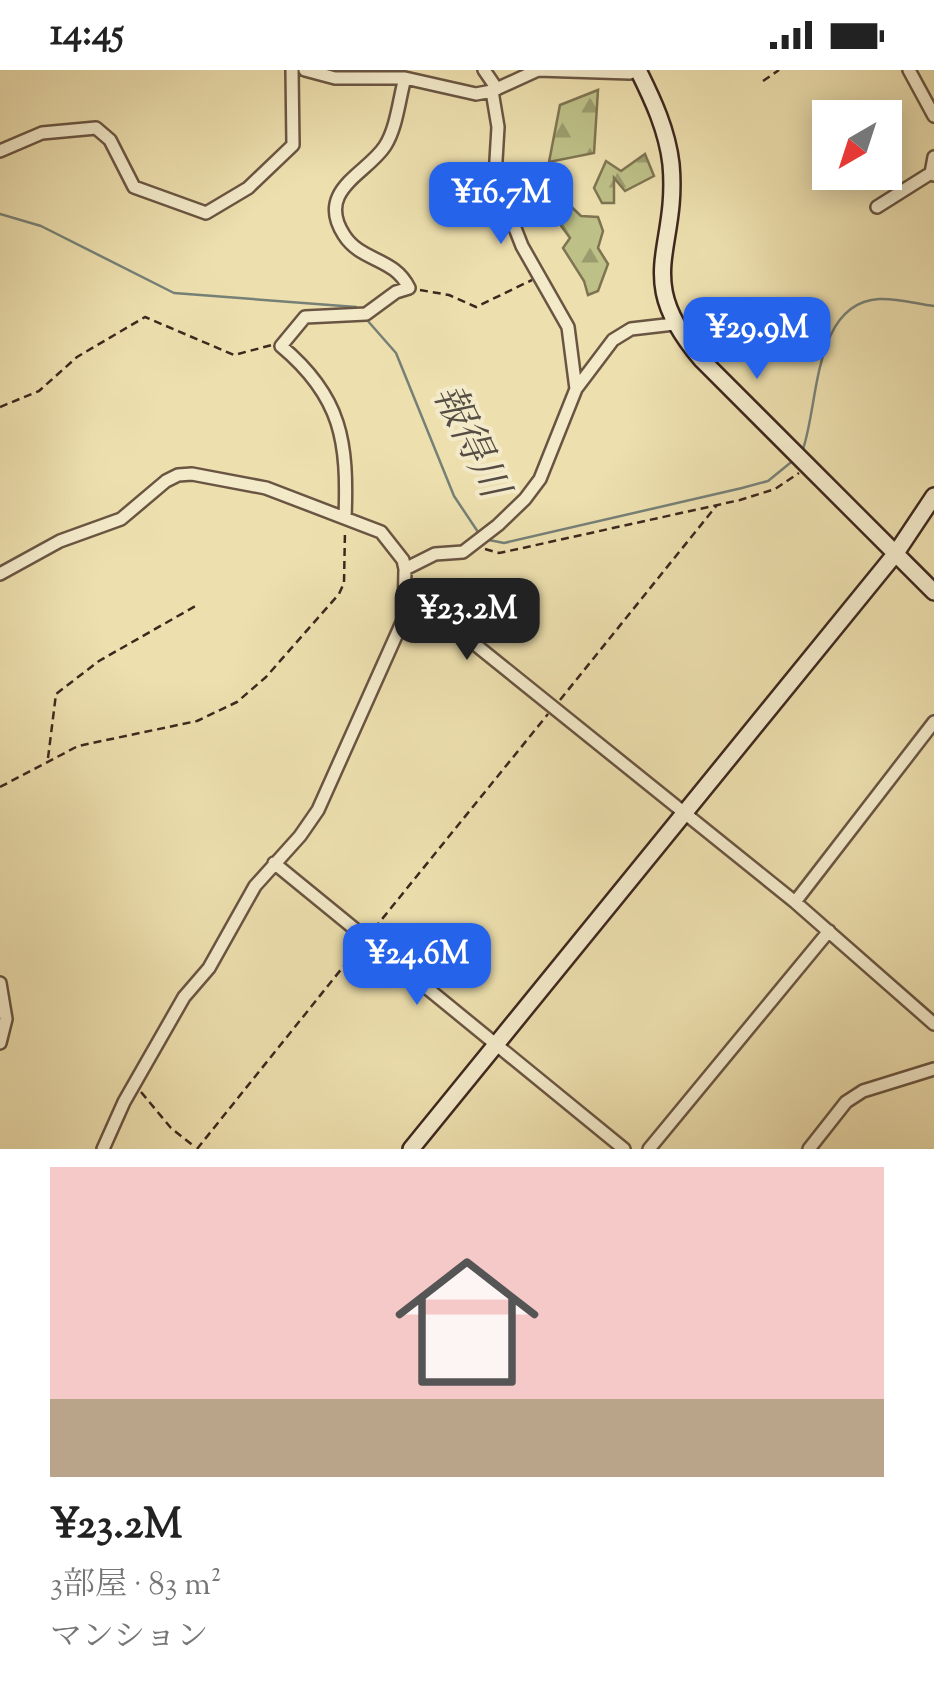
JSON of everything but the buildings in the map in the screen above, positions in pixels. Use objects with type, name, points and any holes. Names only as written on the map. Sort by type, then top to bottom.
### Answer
[{"type":"street","points":[[0,150],[42,134],[96,128],[110,140],[134,186],[206,212],[248,188],[293,146],[292,70]]},
{"type":"street","points":[[305,70],[335,78],[405,78],[459,92],[495,90],[538,70],[610,74],[636,70],[655,105],[667,140],[671,168],[661,265],[666,306],[674,324],[702,360],[934,592]]},
{"type":"street","points":[[484,70],[495,90],[495,177],[522,246],[568,328],[576,389]]},
{"type":"street","points":[[909,70],[934,116]]},
{"type":"street","points":[[345,518],[346,462],[325,390],[281,346],[306,317],[366,314],[408,288],[402,274],[347,240],[338,215],[342,188],[386,146],[405,78]]},
{"type":"street","points":[[877,208],[932,174],[934,157]]},
{"type":"street","points":[[405,569],[435,554],[463,552],[525,499],[540,479],[576,389],[620,333],[674,324]]},
{"type":"street","points":[[0,574],[60,541],[121,519],[178,475],[209,476],[266,488],[345,518],[387,536],[405,569],[404,618],[318,810],[255,886],[209,968],[184,996],[134,1083],[104,1149]]},
{"type":"street","points":[[411,1149],[896,553],[934,496]]},
{"type":"street","points":[[405,588],[685,812],[934,1024]]},
{"type":"street","points":[[794,902],[934,722]]},
{"type":"street","points":[[274,863],[624,1149]]},
{"type":"street","points":[[650,1149],[829,931]]},
{"type":"street","points":[[0,983],[6,1019],[0,1043]]},
{"type":"street","points":[[809,1149],[846,1102],[864,1091],[934,1069]]},
{"type":"path","points":[[763,81],[780,70]]},
{"type":"path","points":[[408,288],[449,294],[476,307],[521,283],[541,278]]},
{"type":"path","points":[[0,408],[39,391],[76,357],[145,317],[234,355],[281,346]]},
{"type":"path","points":[[474,545],[498,553],[717,505],[775,489],[809,465]]},
{"type":"path","points":[[134,1083],[171,1128],[198,1149],[717,505]]},
{"type":"path","points":[[0,787],[78,746],[196,721],[244,698],[340,594],[344,583],[345,518]]},
{"type":"path","points":[[48,760],[56,694],[99,661],[199,604]]},
{"type":"green space","points":[[598,90],[594,153],[549,162],[560,105]]},
{"type":"green space","points":[[645,154],[654,176],[625,191],[614,178],[614,203],[602,203],[594,188],[606,161],[621,171]]},
{"type":"green space","points":[[557,193],[581,216],[598,217],[603,231],[598,248],[608,264],[598,291],[588,295],[584,281],[563,248],[570,238],[542,200]]},
{"type":"waterway","name":"報得川","points":[[0,214],[41,226],[174,293],[358,310]]},
{"type":"waterway","name":"報得川","points":[[803,449],[822,358],[842,318],[857,305],[879,299],[934,306]]},
{"type":"waterway","name":"報得川","points":[[367,320],[396,353],[454,496],[478,532]]},
{"type":"waterway","name":"報得川","points":[[489,540],[504,543],[742,488],[768,481],[795,459]]}]
